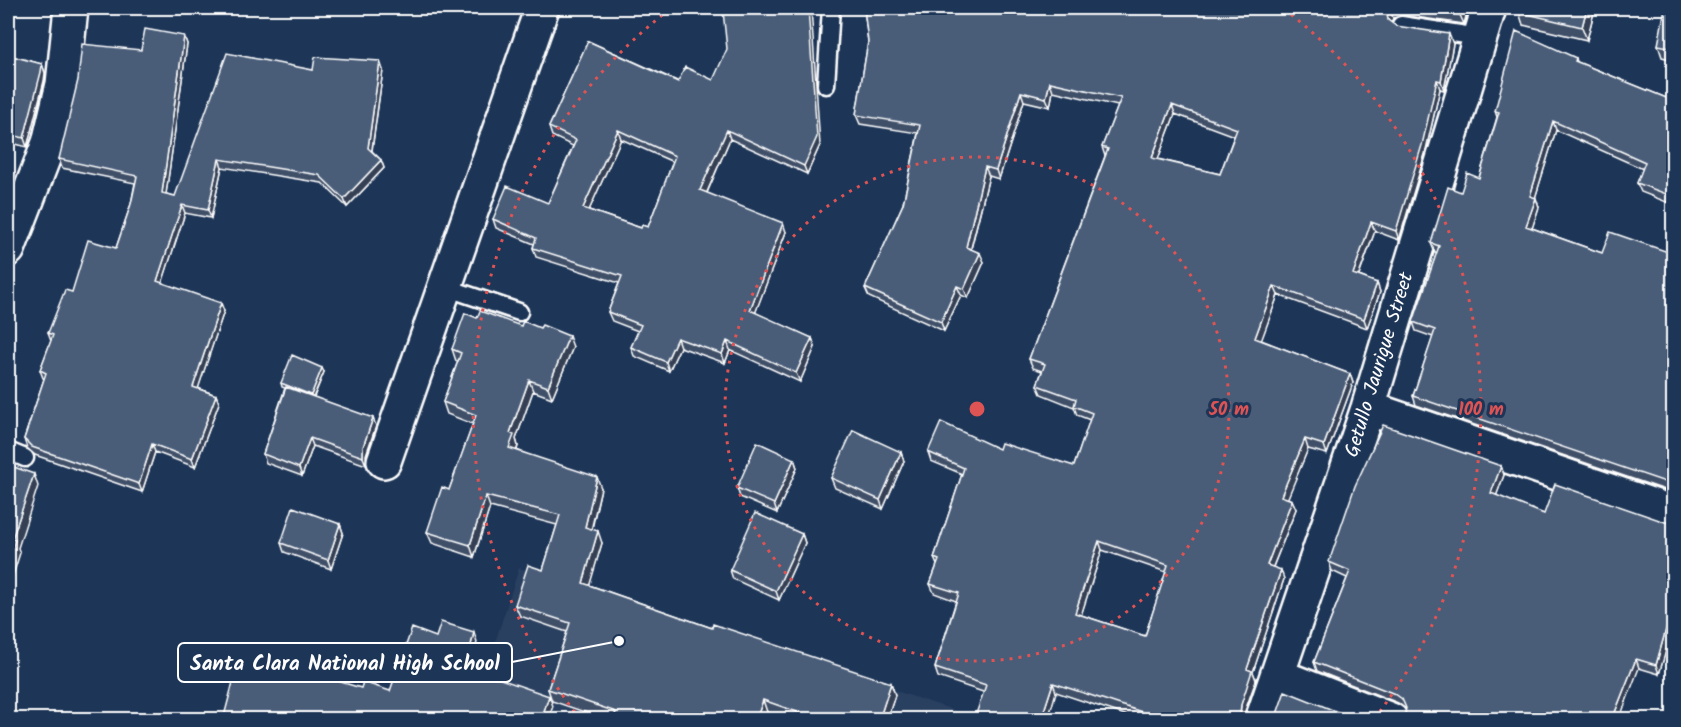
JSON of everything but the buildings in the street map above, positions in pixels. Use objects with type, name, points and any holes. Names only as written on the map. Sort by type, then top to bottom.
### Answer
[{"type":"street","points":[[8,249],[49,143],[63,84],[71,8]]},
{"type":"street","points":[[384,461],[542,8]]},
{"type":"street","name":"Getullo Jaurigue Street","points":[[1262,720],[1279,676],[1368,408],[1484,22]]},
{"type":"street","points":[[1368,408],[1674,513]]},
{"type":"street","points":[[1279,676],[1391,720]]},
{"type":"lane","points":[[826,86],[831,8]]},
{"type":"lane","points":[[1401,25],[1484,22]]},
{"type":"lane","points":[[445,287],[519,312]]},
{"type":"lane","points":[[8,451],[25,458]]},
{"type":"shaded area","points":[[519,568],[969,715],[968,720],[470,720]]},
{"type":"place","name":"Santa Clara National High School","points":[[619,641]]}]
